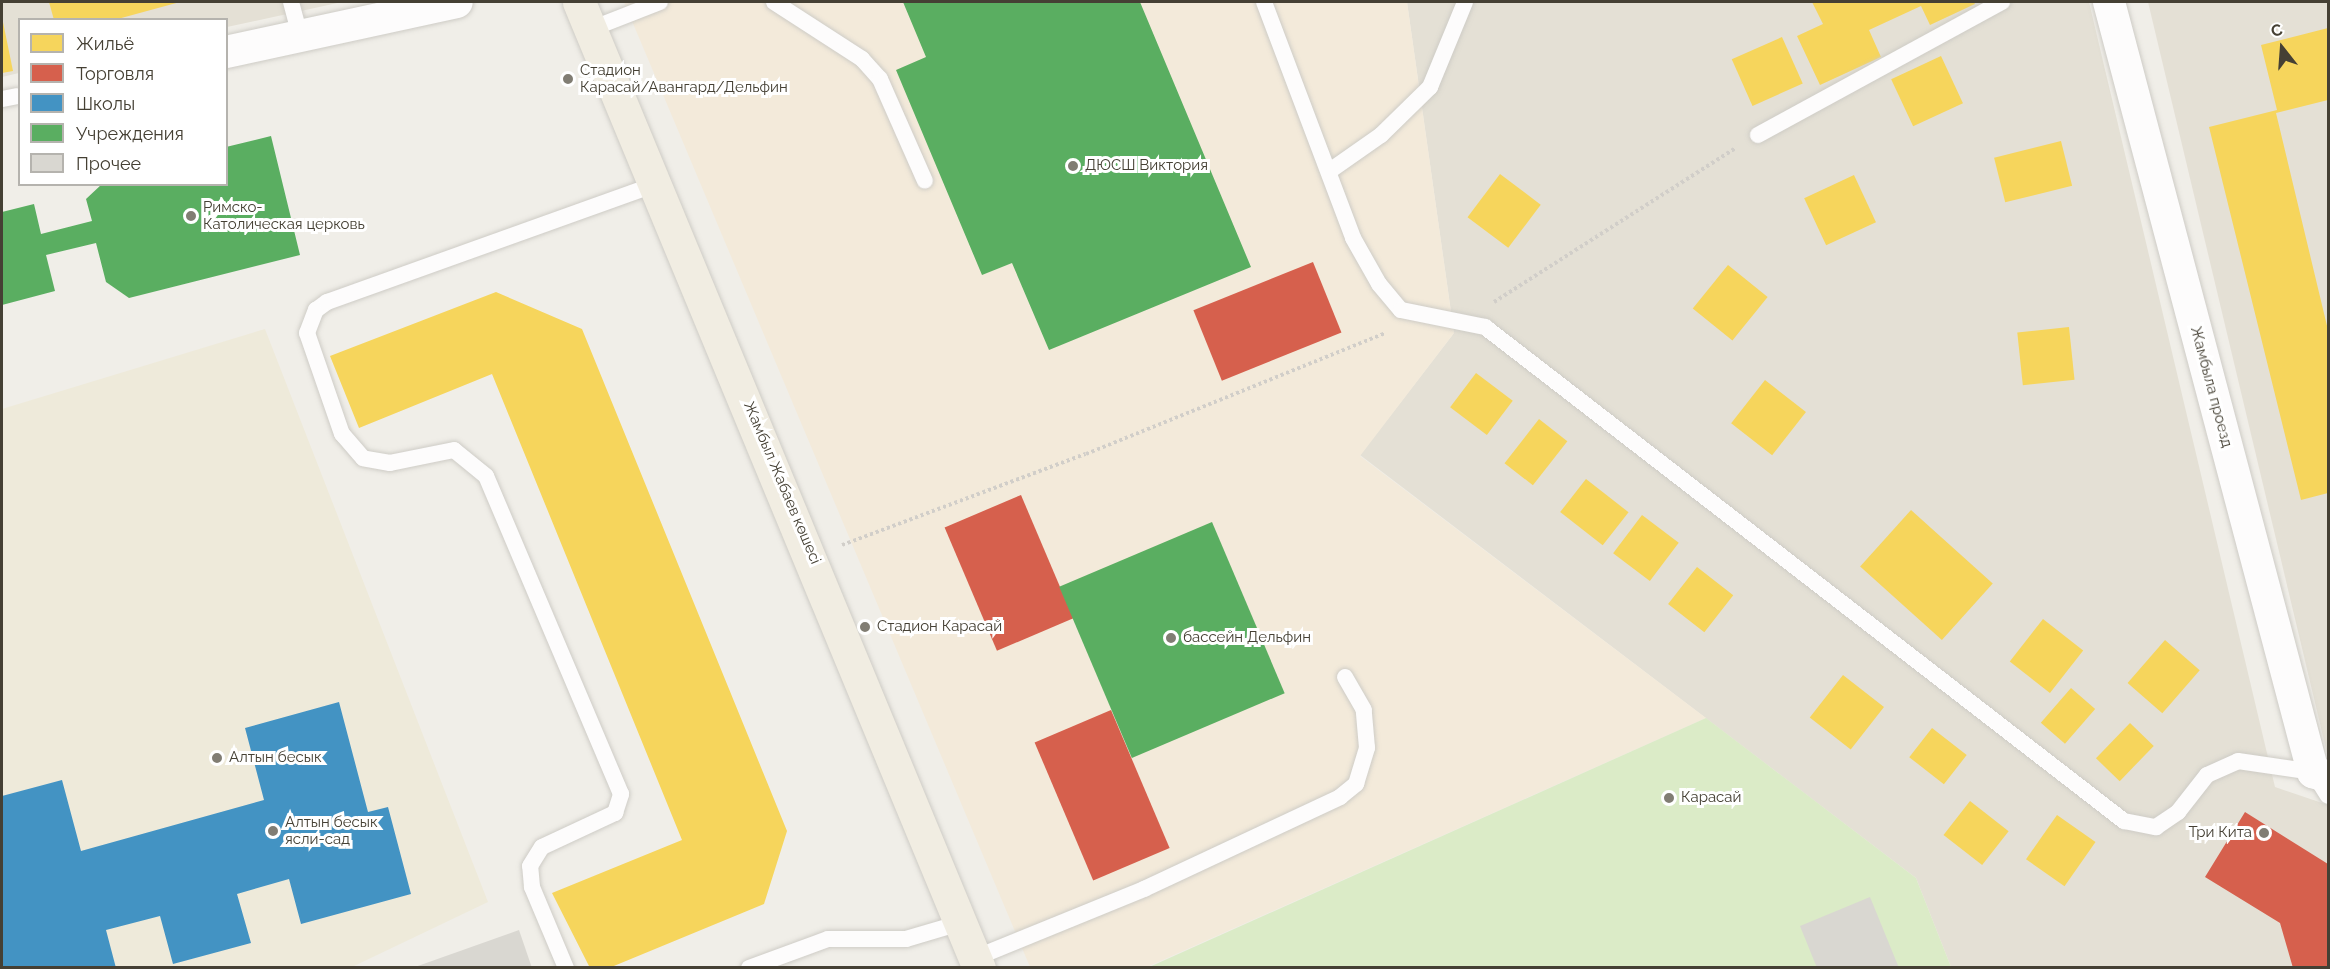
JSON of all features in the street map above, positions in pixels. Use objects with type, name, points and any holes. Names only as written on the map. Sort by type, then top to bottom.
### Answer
[{"type":"main road","name":"Жамбыл Жабаев көшесі","points":[[585,15],[813,556],[977,963]]},
{"type":"street","points":[[228,52],[457,2]]},
{"type":"street","name":"Жамбыла проезд","points":[[2109,2],[2323,781]]},
{"type":"lane","points":[[291,2],[300,35]]},
{"type":"lane","points":[[585,15],[660,2]]},
{"type":"lane","points":[[774,2],[862,59],[880,79],[925,181]]},
{"type":"lane","points":[[1264,2],[1331,170],[1361,256],[1395,304],[1422,318],[1469,319],[2124,821],[2156,827],[2178,812],[2207,775],[2238,761],[2323,781]]},
{"type":"lane","points":[[1331,170],[1395,123],[1430,87],[1465,2]]},
{"type":"lane","points":[[1758,135],[2002,2]]},
{"type":"lane","points":[[566,968],[532,887],[530,866],[542,847],[615,813],[621,794],[486,476],[454,450],[390,463],[363,458],[342,434],[308,333],[316,310],[327,302],[656,184]]},
{"type":"lane","points":[[977,963],[1144,889],[1340,797],[1356,784],[1367,748],[1364,710],[1345,677]]},
{"type":"lane","points":[[749,968],[828,939],[906,939],[960,923]]},
{"type":"path","points":[[1469,319],[1758,135]]},
{"type":"path","points":[[813,556],[1086,454],[1422,318]]},
{"type":"shaded area","points":[[2,2],[342,2],[228,27],[228,18],[18,18],[18,73],[2,77]]},
{"type":"shaded area","points":[[624,2],[1407,2],[1454,333],[1360,456],[1706,718],[1147,967],[1030,967]]},
{"type":"shaded area","points":[[1407,2],[2089,2],[2275,787],[2328,805],[2328,967],[1951,967],[1916,878],[1360,455],[1454,333]]},
{"type":"shaded area","points":[[2148,2],[2328,2],[2328,753],[2327,753]]},
{"type":"shaded area","name":"Алтын бесык","points":[[265,329],[488,902],[352,967],[2,968],[2,409]]},
{"type":"green space","name":"Карасай","points":[[1706,718],[1916,878],[1951,967],[1147,968]]},
{"type":"building: Жильё","points":[[49,2],[180,2],[121,18],[53,18]]},
{"type":"building: Жильё","points":[[1812,2],[1974,2],[1975,4],[1930,25],[1921,6],[1869,30],[1881,57],[1820,85],[1797,36],[1823,24]]},
{"type":"building: Жильё","points":[[2,22],[13,71],[2,73]]},
{"type":"building: Жильё","points":[[2328,28],[2328,100],[2276,113],[2328,330],[2328,493],[2301,500],[2209,127],[2277,110],[2261,45]]},
{"type":"building: Жильё","points":[[1782,37],[1803,84],[1752,106],[1732,59]]},
{"type":"building: Жильё","points":[[1941,56],[1963,103],[1913,126],[1891,79]]},
{"type":"building: Жильё","points":[[2061,141],[2072,186],[2005,202],[1994,158]]},
{"type":"building: Жильё","points":[[1500,174],[1541,205],[1508,248],[1468,217]]},
{"type":"building: Жильё","points":[[1854,175],[1876,222],[1826,245],[1804,198]]},
{"type":"building: Жильё","points":[[1728,265],[1768,297],[1732,341],[1693,309]]},
{"type":"building: Жильё","points":[[496,292],[582,329],[787,831],[764,904],[609,968],[590,968],[552,893],[682,840],[492,374],[359,428],[330,356]]},
{"type":"building: Жильё","points":[[2069,327],[2075,380],[2023,385],[2017,332]]},
{"type":"building: Жильё","points":[[1476,373],[1513,401],[1487,435],[1450,407]]},
{"type":"building: Жильё","points":[[1765,380],[1806,412],[1772,455],[1731,423]]},
{"type":"building: Жильё","points":[[1539,419],[1567,441],[1533,485],[1505,463]]},
{"type":"building: Жильё","points":[[1586,479],[1629,512],[1603,545],[1560,512]]},
{"type":"building: Жильё","points":[[1911,510],[1993,584],[1942,640],[1860,566]]},
{"type":"building: Жильё","points":[[1642,515],[1679,543],[1650,581],[1613,553]]},
{"type":"building: Жильё","points":[[1697,567],[1733,595],[1704,632],[1668,604]]},
{"type":"building: Жильё","points":[[2043,619],[2083,650],[2050,693],[2010,662]]},
{"type":"building: Жильё","points":[[2165,640],[2200,670],[2162,713],[2128,683]]},
{"type":"building: Жильё","points":[[1843,675],[1884,707],[1851,750],[1810,718]]},
{"type":"building: Жильё","points":[[2071,688],[2095,709],[2065,744],[2041,723]]},
{"type":"building: Жильё","points":[[2130,723],[2154,746],[2120,781],[2096,758]]},
{"type":"building: Жильё","points":[[1932,728],[1967,755],[1944,784],[1909,757]]},
{"type":"building: Жильё","points":[[1970,801],[2009,831],[1982,865],[1944,835]]},
{"type":"building: Жильё","points":[[2057,815],[2096,842],[2065,886],[2026,859]]},
{"type":"building: Торговля","points":[[1313,262],[1341,332],[1222,381],[1193,310]]},
{"type":"building: Торговля","points":[[1021,495],[1073,618],[997,651],[945,527]]},
{"type":"building: Торговля","points":[[1111,710],[1170,848],[1093,881],[1035,742]]},
{"type":"building: Торговля","points":[[2245,812],[2328,864],[2328,968],[2293,968],[2280,923],[2205,877]]},
{"type":"building: Школы","name":"Алтын бесык ясли-сад","points":[[339,702],[368,812],[388,807],[411,894],[301,924],[289,879],[237,894],[251,943],[173,964],[160,916],[106,930],[116,968],[2,968],[2,796],[62,780],[81,851],[264,800],[245,728]]},
{"type":"building: Учреждения","name":"ДЮСШ Виктория","points":[[903,2],[1140,2],[1251,267],[1049,350],[1012,263],[982,275],[896,70],[926,57]]},
{"type":"building: Учреждения","name":"Римско- Католическая церковь","points":[[271,136],[300,255],[129,298],[106,282],[96,243],[46,255],[55,291],[2,305],[2,212],[34,204],[41,234],[92,221],[86,199],[100,186],[228,186],[228,147]]},
{"type":"building: Учреждения","name":"бассейн Дельфин","points":[[1212,522],[1285,693],[1132,758],[1059,587]]},
{"type":"building: Прочее","points":[[1870,897],[1899,968],[1817,968],[1800,926]]},
{"type":"building: Прочее","points":[[519,930],[532,968],[415,968],[415,967]]},
{"type":"place","name":"Стадион Карасай/Авангард/Дельфин","points":[[568,79]]},
{"type":"place","name":"ДЮСШ Виктория","points":[[1073,166]]},
{"type":"place","name":"Римско- Католическая церковь","points":[[191,216]]},
{"type":"place","name":"Стадион Карасай","points":[[865,627]]},
{"type":"place","name":"бассейн Дельфин","points":[[1171,638]]},
{"type":"place","name":"Алтын бесык","points":[[217,758]]},
{"type":"place","name":"Карасай","points":[[1669,798]]},
{"type":"place","name":"Алтын бесык ясли-сад","points":[[273,831]]},
{"type":"place","name":"Три Кита","points":[[2264,833]]}]
